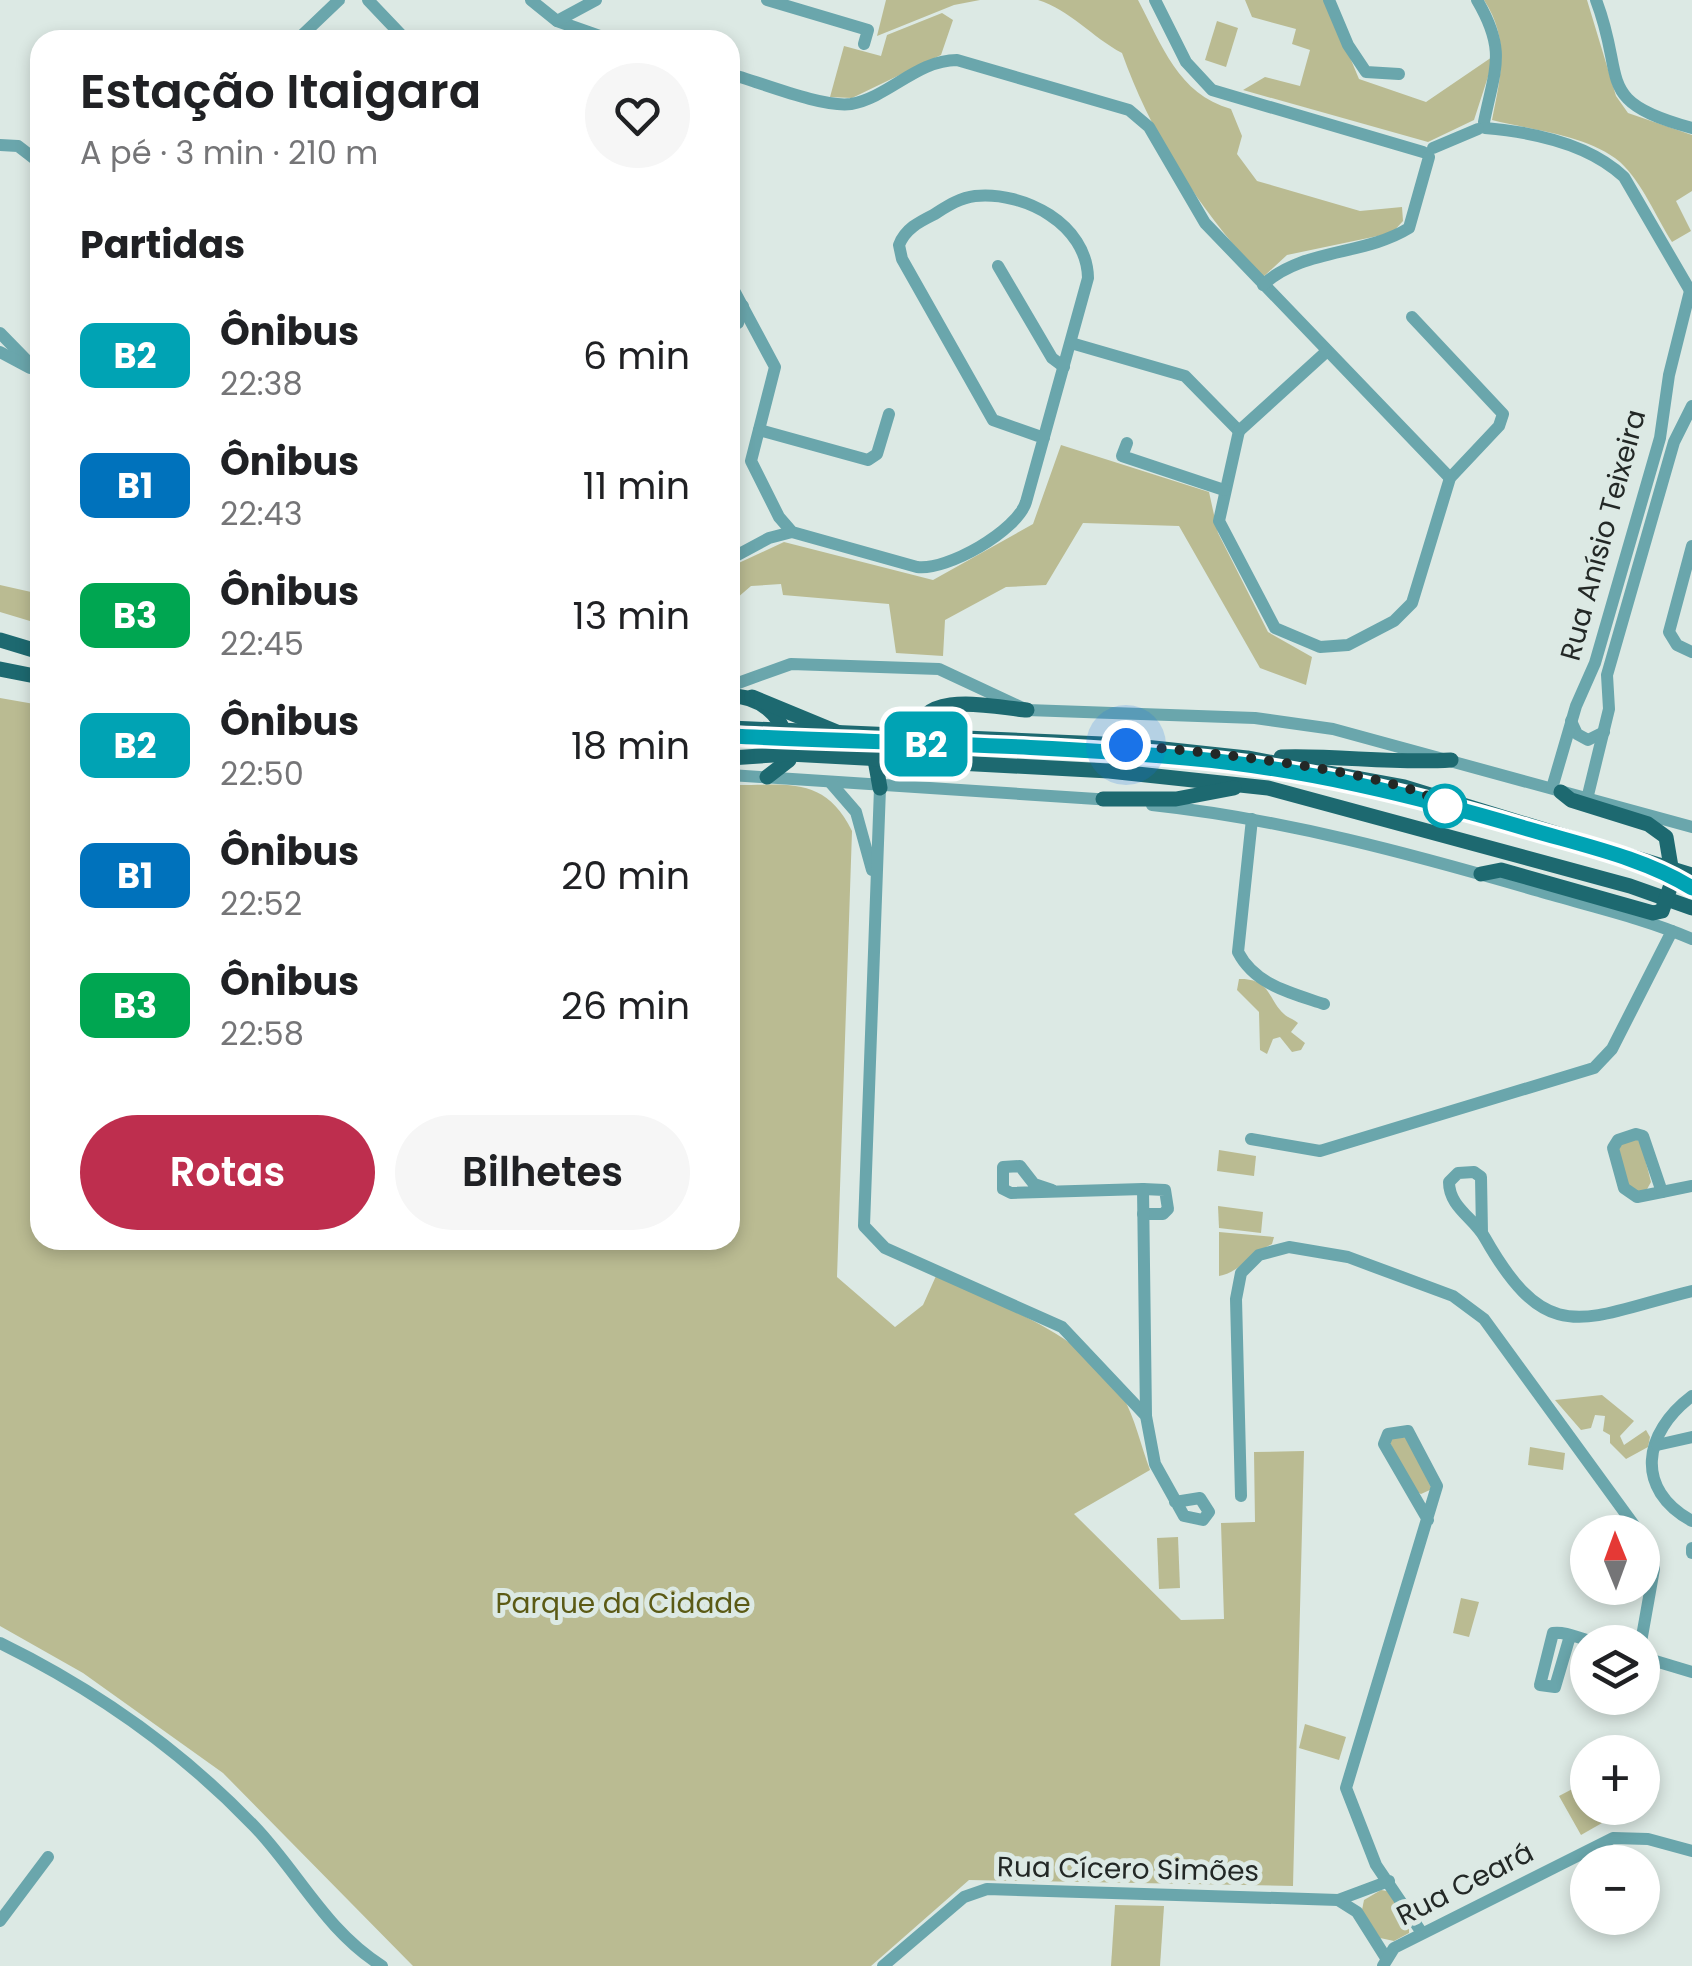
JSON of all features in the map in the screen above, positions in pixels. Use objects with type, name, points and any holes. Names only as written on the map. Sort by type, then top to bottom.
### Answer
[{"type":"main road","points":[[0,642],[30,650]]},
{"type":"main road","points":[[0,672],[30,678]]},
{"type":"main road","points":[[740,696],[752,697],[856,740],[876,760],[880,788]]},
{"type":"main road","points":[[752,697],[769,709],[784,730],[789,754],[783,768],[767,777]]},
{"type":"main road","points":[[935,763],[918,735],[924,714],[942,706],[1027,710]]},
{"type":"main road","points":[[740,728],[1126,745],[1247,758],[1404,787],[1673,866],[1692,875]]},
{"type":"main road","points":[[740,757],[789,754],[1145,774],[1268,788],[1668,898],[1692,908]]},
{"type":"main road","points":[[1247,758],[1341,754],[1382,761],[1451,760]]},
{"type":"main road","points":[[1102,799],[1176,799],[1228,788],[1268,788]]},
{"type":"main road","points":[[1481,874],[1500,870],[1653,912],[1662,911],[1673,866],[1669,845],[1659,830],[1571,800],[1556,790]]},
{"type":"street","points":[[308,30],[339,0]]},
{"type":"street","points":[[368,0],[396,30]]},
{"type":"street","points":[[531,0],[556,22],[580,30]]},
{"type":"street","points":[[556,22],[596,0]]},
{"type":"street","points":[[767,0],[868,30],[864,44]]},
{"type":"street","points":[[1155,0],[1186,62],[1212,90],[1428,152],[1482,125],[1586,152],[1624,177],[1691,292]]},
{"type":"street","points":[[1329,0],[1348,45],[1366,72],[1399,74]]},
{"type":"street","points":[[1476,0],[1491,25],[1498,50],[1482,125]]},
{"type":"street","points":[[1596,0],[1624,96],[1638,111],[1692,128]]},
{"type":"street","points":[[740,77],[842,104],[865,99],[934,63],[957,60],[1128,110],[1149,126],[1205,223],[1450,478]]},
{"type":"street","points":[[0,145],[18,146],[30,155]]},
{"type":"street","points":[[1263,285],[1286,267],[1391,240],[1409,228],[1428,152]]},
{"type":"street","points":[[740,554],[769,538],[792,532],[917,567],[935,568],[1016,523],[1023,514],[1071,343],[1088,268],[1072,235],[1058,218],[1007,201],[972,196],[918,223],[902,237],[902,259],[988,412],[1001,426],[1044,438]]},
{"type":"street","points":[[998,266],[1052,358],[1064,367]]},
{"type":"street","name":"Rua Anísio Teixeira","points":[[1556,790],[1571,721],[1596,663],[1689,312],[1691,292]]},
{"type":"street","points":[[740,302],[775,367],[753,470],[792,532]]},
{"type":"street","points":[[740,311],[742,306]]},
{"type":"street","points":[[1326,352],[1239,431],[1219,508],[1222,533],[1268,618],[1286,636],[1330,649],[1348,645],[1394,620],[1412,604],[1450,478],[1499,426],[1503,414],[1412,317]]},
{"type":"street","points":[[740,326],[754,326]]},
{"type":"street","points":[[0,333],[30,364]]},
{"type":"street","points":[[1071,343],[1185,376],[1239,431]]},
{"type":"street","points":[[0,352],[30,368]]},
{"type":"street","points":[[1664,409],[1672,418],[1690,411]]},
{"type":"street","name":"Rua Anísio Teixeira","points":[[1588,795],[1609,709],[1607,676],[1674,442],[1690,411]]},
{"type":"street","points":[[760,430],[868,460],[878,454],[889,414]]},
{"type":"street","points":[[1127,442],[1122,456],[1224,490]]},
{"type":"street","points":[[769,538],[779,516]]},
{"type":"street","points":[[1692,546],[1669,632],[1677,645],[1692,652]]},
{"type":"street","points":[[740,682],[790,664],[939,668],[1027,710],[1287,722],[1383,740],[1692,827]]},
{"type":"street","points":[[1571,721],[1577,734],[1588,740],[1604,732]]},
{"type":"street","points":[[740,776],[828,780],[880,788],[1102,799],[1252,819],[1481,874],[1692,938]]},
{"type":"street","points":[[828,780],[856,812],[874,882]]},
{"type":"street","points":[[880,788],[863,1216],[868,1235],[885,1248],[1062,1326],[1146,1416]]},
{"type":"street","points":[[1252,819],[1238,952],[1254,974],[1267,982],[1324,1004]]},
{"type":"street","points":[[1251,1139],[1303,1151],[1334,1148],[1594,1068],[1612,1049],[1672,931]]},
{"type":"street","points":[[1662,1192],[1644,1136],[1618,1140],[1613,1148],[1631,1196],[1662,1192],[1692,1186]]},
{"type":"street","points":[[1482,1233],[1480,1177],[1474,1172],[1458,1173],[1449,1182],[1450,1193],[1482,1233],[1504,1273],[1544,1312],[1583,1318],[1692,1292]]},
{"type":"street","points":[[1143,1189],[1146,1416],[1155,1464],[1175,1502]]},
{"type":"street","points":[[1052,1190],[1162,1189],[1167,1194],[1166,1212],[1143,1214]]},
{"type":"street","points":[[1242,1496],[1237,1284],[1259,1255],[1289,1246],[1383,1268],[1470,1307],[1495,1334],[1627,1515]]},
{"type":"street","points":[[1691,1396],[1692,1410]]},
{"type":"street","points":[[1691,1396],[1668,1419],[1652,1470],[1654,1488],[1670,1508],[1692,1522]]},
{"type":"street","points":[[1422,1933],[1382,1883],[1346,1788],[1428,1520],[1437,1481],[1408,1432],[1399,1429],[1388,1434],[1384,1444],[1428,1520]]},
{"type":"street","points":[[1657,1445],[1692,1436]]},
{"type":"street","points":[[0,1642],[86,1688],[176,1755],[256,1828],[346,1941],[382,1966]]},
{"type":"street","points":[[1660,1662],[1692,1672]]},
{"type":"street","name":"Rua Ceará","points":[[1385,1962],[1390,1951],[1422,1933],[1612,1838],[1648,1839],[1692,1851]]},
{"type":"street","points":[[0,1921],[48,1857]]},
{"type":"street","name":"Rua Cícero Simões","points":[[883,1966],[964,1897],[987,1889],[1338,1900],[1382,1883]]},
{"type":"street","points":[[1358,1912],[1359,1895]]},
{"type":"street","name":"Rua Cícero Simões","points":[[1338,1900],[1358,1912],[1385,1962]]},
{"type":"green space","points":[[886,0],[980,0],[954,5],[877,36]]},
{"type":"green space","points":[[1038,0],[1138,0],[1185,80],[1197,92],[1231,109],[1242,136],[1237,154],[1257,181],[1360,211],[1402,207],[1403,221],[1392,233],[1287,255],[1262,278],[1218,226],[1181,173],[1149,116],[1122,53],[1060,10]]},
{"type":"green space","points":[[1245,0],[1326,0],[1359,79],[1426,102],[1495,55],[1474,120],[1428,142],[1243,90],[1265,77],[1300,86],[1310,50],[1292,44],[1296,29],[1252,17]]},
{"type":"green space","points":[[1484,0],[1587,0],[1616,96],[1628,113],[1692,135],[1692,191],[1676,201],[1691,231],[1672,242],[1635,179],[1607,153],[1576,139],[1492,120],[1501,58],[1497,29]]},
{"type":"green space","points":[[942,13],[953,20],[941,55],[852,98],[830,97],[844,46],[881,56],[887,35]]},
{"type":"green space","points":[[1217,21],[1238,28],[1226,67],[1205,60]]},
{"type":"green space","points":[[1061,445],[1209,492],[1218,533],[1268,632],[1312,657],[1306,685],[1260,668],[1179,526],[1083,523],[1046,585],[1006,587],[945,620],[943,656],[896,653],[889,604],[783,595],[781,584],[751,586],[740,595],[740,562],[784,542],[933,580],[1033,524]]},
{"type":"green space","points":[[0,585],[30,592],[30,621],[0,612]]},
{"type":"green space","name":"Parque da Cidade","points":[[0,698],[30,703],[30,1250],[740,1250],[740,785],[801,787],[829,800],[852,831],[837,1277],[895,1327],[923,1305],[936,1276],[1039,1324],[1087,1356],[1107,1375],[1127,1405],[1150,1470],[1074,1514],[1181,1620],[1224,1619],[1221,1523],[1255,1522],[1254,1452],[1304,1451],[1293,1886],[969,1880],[871,1966],[413,1966],[223,1773],[83,1673],[0,1626]]},
{"type":"green space","points":[[1239,979],[1263,986],[1284,1014],[1298,1023],[1291,1032],[1305,1043],[1301,1050],[1292,1052],[1280,1037],[1273,1039],[1267,1054],[1260,1050],[1259,1012],[1237,990]]},
{"type":"green space","points":[[1636,1139],[1641,1143],[1651,1182],[1646,1191],[1633,1193],[1625,1184],[1616,1146]]},
{"type":"green space","points":[[1219,1150],[1256,1156],[1254,1176],[1217,1171]]},
{"type":"green space","points":[[1218,1206],[1263,1212],[1261,1233],[1219,1228]]},
{"type":"green space","points":[[1219,1232],[1274,1237],[1272,1244],[1219,1276]]},
{"type":"green space","points":[[1602,1395],[1634,1421],[1620,1436],[1624,1445],[1646,1430],[1650,1437],[1648,1447],[1626,1459],[1603,1431],[1605,1416],[1595,1415],[1591,1428],[1581,1430],[1555,1400]]},
{"type":"green space","points":[[1407,1437],[1432,1489],[1421,1494],[1411,1489],[1388,1438]]},
{"type":"green space","points":[[1530,1447],[1565,1453],[1563,1470],[1528,1465]]},
{"type":"green space","points":[[1178,1537],[1180,1588],[1159,1589],[1157,1538]]},
{"type":"green space","points":[[1461,1598],[1479,1602],[1469,1637],[1453,1633]]},
{"type":"green space","points":[[1305,1724],[1346,1737],[1339,1760],[1299,1748]]},
{"type":"green space","points":[[1570,1790],[1570,1816],[1559,1796]]},
{"type":"green space","points":[[1575,1825],[1598,1825],[1581,1835]]},
{"type":"green space","points":[[1381,1890],[1387,1891],[1409,1922],[1409,1933],[1394,1941],[1380,1938],[1362,1910],[1364,1900]]},
{"type":"green space","points":[[1115,1905],[1164,1906],[1160,1966],[1111,1966]]},
{"type":"bus line","name":"B2","points":[[740,736],[1128,754],[1271,770],[1398,793],[1488,818],[1630,860],[1692,888]]},
{"type":"route","points":[[1126,745],[1288,764],[1404,787],[1432,795],[1445,806]]}]
